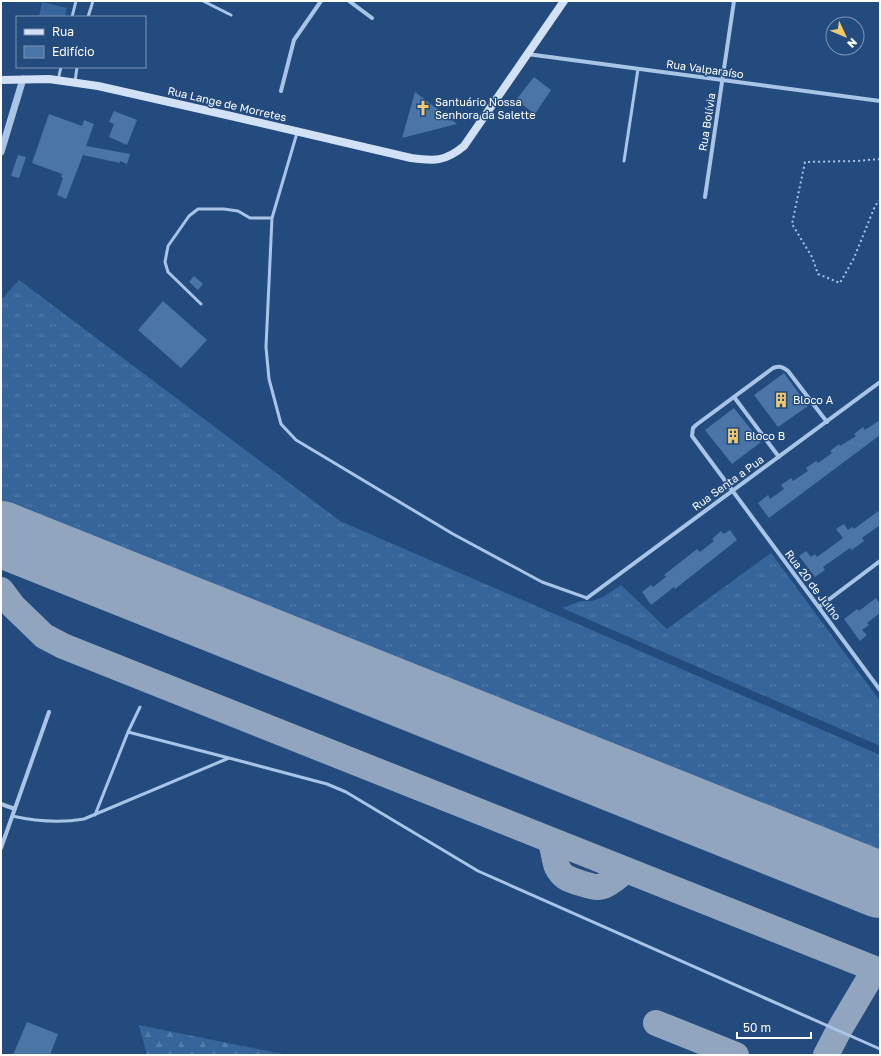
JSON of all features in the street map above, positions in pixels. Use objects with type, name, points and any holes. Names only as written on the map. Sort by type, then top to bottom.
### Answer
[{"type":"main road","points":[[527,54],[564,1]]},
{"type":"main road","name":"Rua Lange de Morretes","points":[[1,80],[23,79],[75,82],[118,90],[411,158],[438,160],[447,157],[464,146],[527,54]]},
{"type":"street","points":[[281,91],[294,40],[321,1]]},
{"type":"street","points":[[349,1],[372,18]]},
{"type":"street","name":"Rua Bolívia","points":[[705,197],[734,1]]},
{"type":"street","name":"Rua Valparaíso","points":[[527,54],[880,101]]},
{"type":"street","points":[[1,152],[23,79]]},
{"type":"street","points":[[779,457],[734,397],[772,368],[778,366],[788,370],[827,422]]},
{"type":"street","name":"Rua Senta a Pua","points":[[587,598],[880,382]]},
{"type":"street","name":"Rua 20 de Julho","points":[[734,397],[696,425],[692,431],[692,436],[880,690]]},
{"type":"street","points":[[819,607],[880,561]]},
{"type":"street","points":[[1,848],[49,712]]},
{"type":"street","points":[[1,804],[15,809]]},
{"type":"lane","points":[[72,16],[76,1]]},
{"type":"lane","points":[[88,16],[93,1]]},
{"type":"lane","points":[[203,1],[230,15]]},
{"type":"lane","points":[[58,80],[61,68]]},
{"type":"lane","points":[[75,82],[77,68]]},
{"type":"lane","points":[[624,161],[638,69]]},
{"type":"lane","points":[[297,131],[272,218],[266,347],[269,379],[281,424],[296,440],[453,534],[542,582],[587,598]]},
{"type":"lane","points":[[201,304],[168,272],[166,262],[168,246],[189,216],[198,209],[224,209],[238,211],[250,218],[272,218]]},
{"type":"lane","points":[[95,815],[128,732],[140,707]]},
{"type":"lane","points":[[128,732],[326,784],[346,792],[490,876],[880,1049]]},
{"type":"lane","points":[[12,816],[32,820],[75,821],[95,815],[229,758]]},
{"type":"path","points":[[880,159],[805,162],[792,224],[812,258],[818,274],[840,283],[854,258],[875,206],[880,200]]},
{"type":"green space","points":[[42,2],[67,8],[65,16],[39,16]]},
{"type":"green space","points":[[19,280],[340,521],[880,755],[880,858],[1,502],[1,300]]},
{"type":"green space","points":[[771,553],[880,701],[880,746],[562,608],[581,601],[592,601],[603,597],[621,585],[667,629]]},
{"type":"green space","points":[[139,1025],[287,1055],[147,1055]]},
{"type":"building","points":[[534,77],[551,90],[535,114],[516,100]]},
{"type":"building","name":"Santuário Nossa Senhora da Salette","points":[[415,92],[457,124],[402,138]]},
{"type":"building","points":[[114,111],[137,120],[127,145],[109,137],[114,124],[109,122]]},
{"type":"building","points":[[49,114],[82,126],[84,120],[94,124],[86,146],[130,154],[127,164],[120,161],[120,163],[83,155],[66,199],[57,195],[63,178],[61,177],[62,174],[32,163]]},
{"type":"building","points":[[18,155],[26,157],[19,178],[11,176]]},
{"type":"building","points":[[194,276],[203,284],[198,290],[189,282]]},
{"type":"building","points":[[163,301],[207,340],[181,368],[138,330]]},
{"type":"building","name":"Bloco A","points":[[784,373],[808,406],[778,427],[754,395]]},
{"type":"building","name":"Bloco B","points":[[734,408],[761,442],[732,464],[705,430]]},
{"type":"building","points":[[880,420],[880,435],[769,518],[758,503],[768,495],[770,499],[784,489],[781,485],[791,478],[793,481],[808,471],[806,468],[816,461],[818,463],[832,453],[830,451],[839,444],[840,446],[856,436],[854,434],[863,427],[865,430]]},
{"type":"building","points":[[880,510],[880,525],[862,538],[864,541],[852,550],[850,548],[823,567],[825,570],[815,577],[799,556],[806,551],[811,557],[815,554],[817,557],[843,538],[836,529],[844,524],[848,530],[852,527],[854,529]]},
{"type":"building","points":[[730,530],[737,540],[675,589],[674,587],[651,605],[642,592],[651,585],[653,587],[666,577],[664,575],[697,549],[700,552],[714,541],[712,539],[721,531],[724,534]]},
{"type":"building","points":[[876,598],[880,604],[880,613],[867,623],[869,625],[862,630],[867,635],[860,641],[844,619],[857,609],[859,611]]},
{"type":"building","points":[[27,1022],[58,1034],[50,1055],[13,1055]]},
{"type":"taxiway","points":[[1,590],[13,606],[44,636],[63,646],[880,971]]},
{"type":"taxiway","points":[[550,840],[555,861],[560,872],[566,877],[582,884],[595,887],[603,886],[619,876],[614,865]]},
{"type":"taxiway","points":[[826,1055],[875,969]]},
{"type":"taxiway","points":[[656,1023],[736,1055]]},
{"type":"runway","points":[[1,534],[880,885]]},
{"type":"place","name":"Santuário Nossa Senhora da Salette","points":[[423,108]]},
{"type":"place","name":"Bloco A","points":[[781,400]]},
{"type":"place","name":"Bloco B","points":[[733,436]]}]
